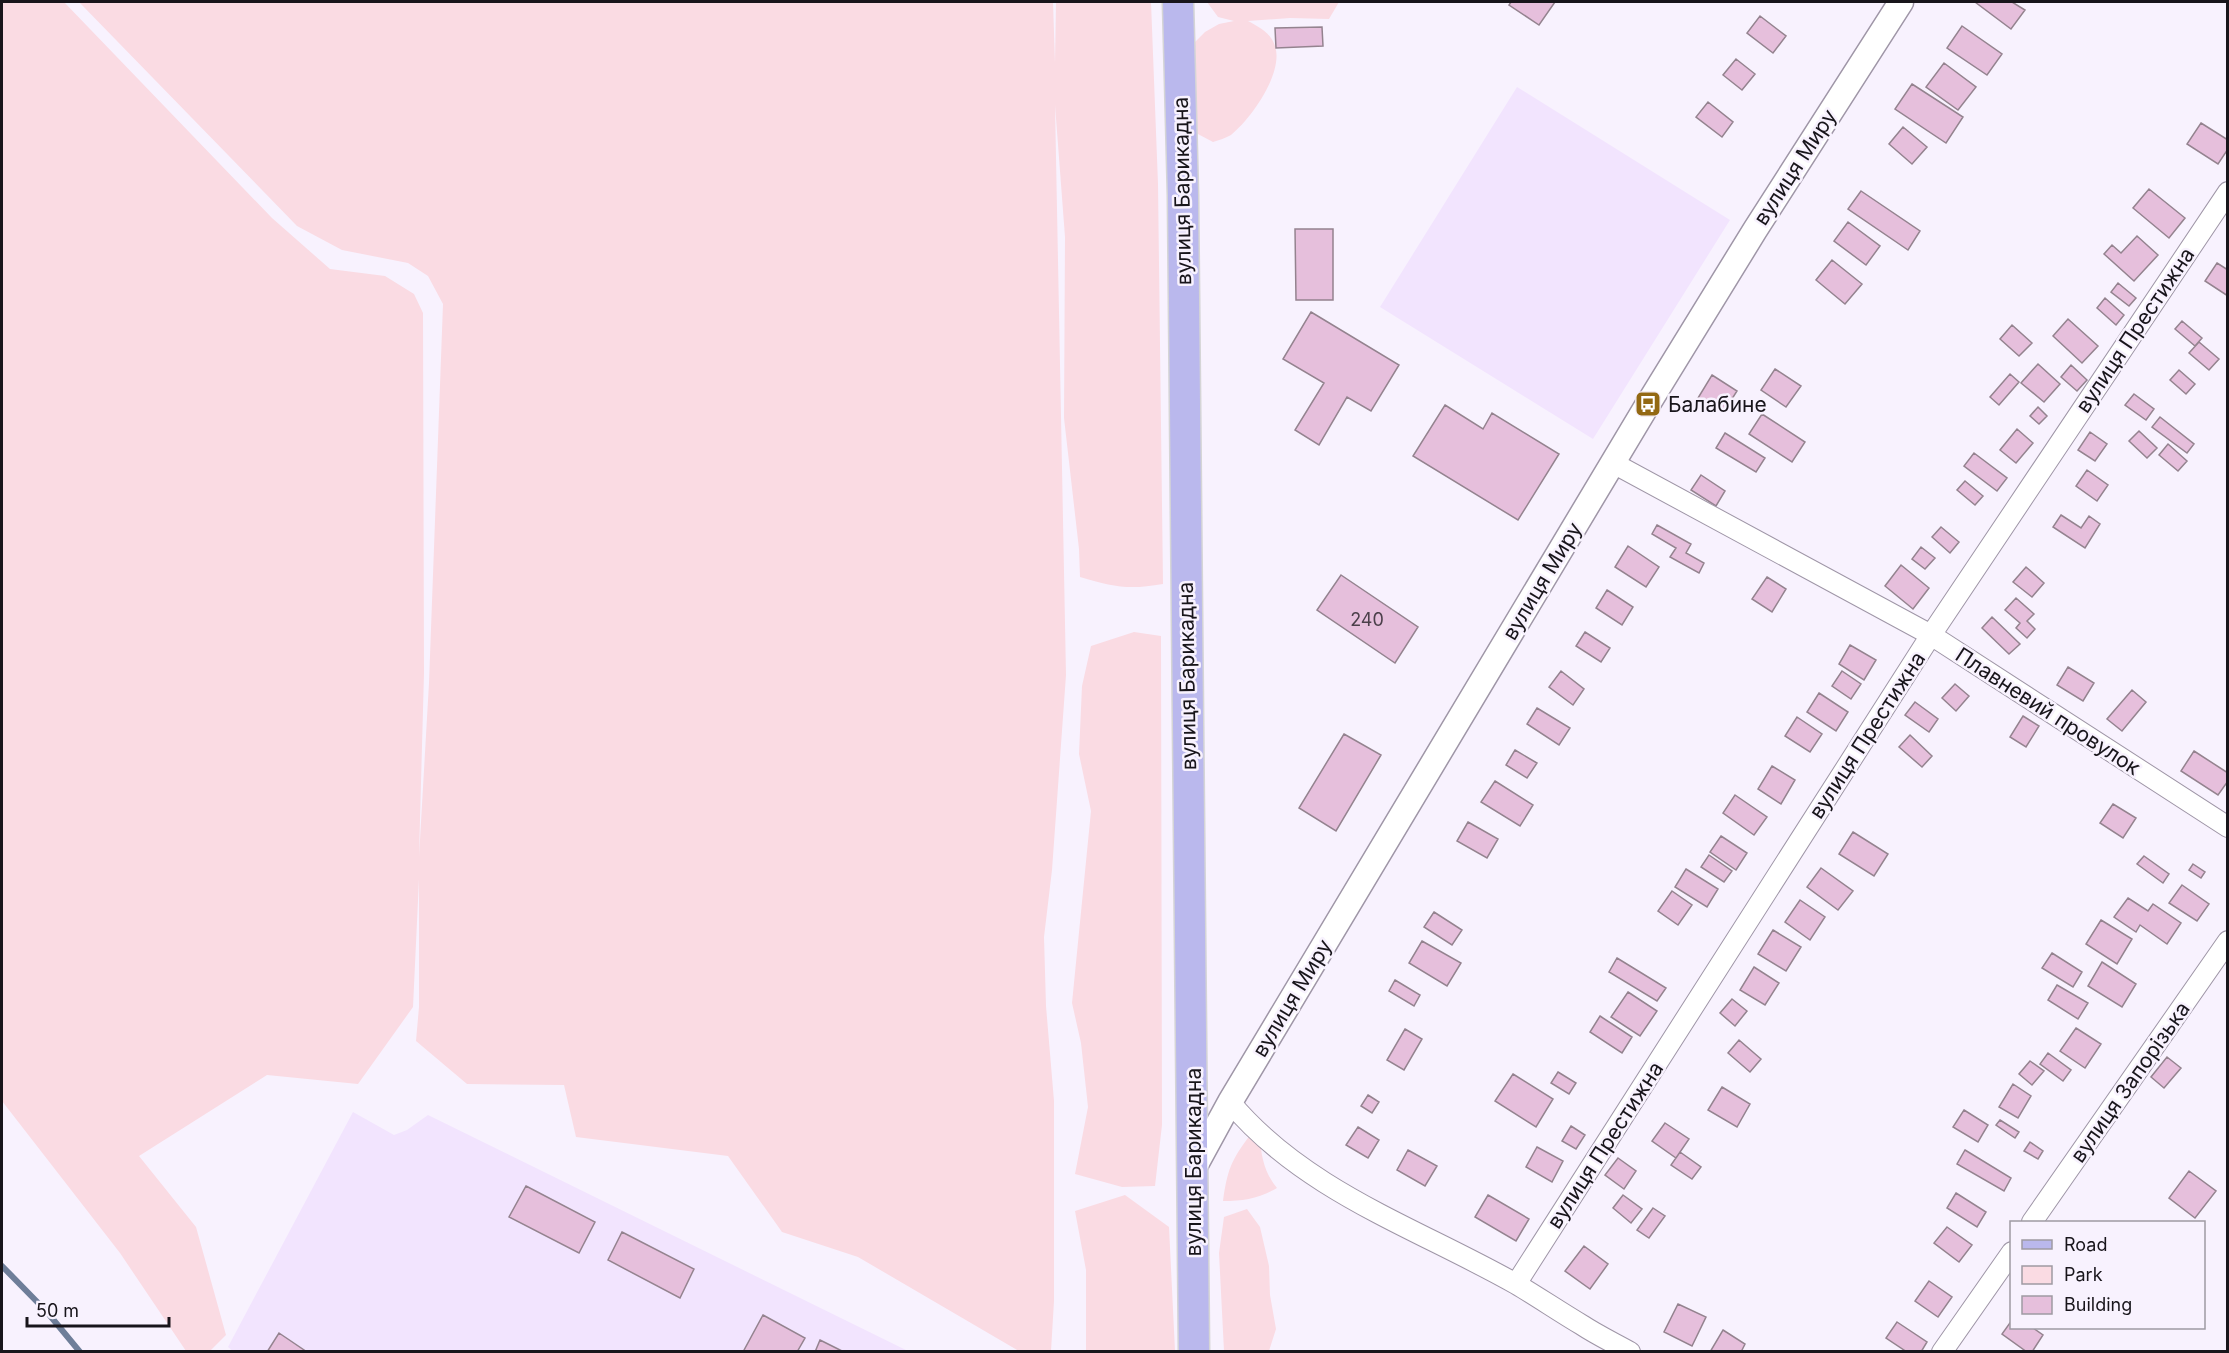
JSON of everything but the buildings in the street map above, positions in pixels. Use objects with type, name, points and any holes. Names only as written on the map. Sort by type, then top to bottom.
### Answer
[{"type":"main road","name":"вулиця Барикадна","points":[[1178,2],[1183,196],[1185,599],[1191,855],[1194,1352]]},
{"type":"street","name":"вулиця Миру","points":[[1194,1168],[1230,1102],[1613,463],[1755,230],[1901,2]]},
{"type":"street","name":"вулиця Престижна","points":[[1516,1284],[1931,635],[2228,192]]},
{"type":"street","name":"Плавневий провулок","points":[[1613,463],[1931,635],[2228,827]]},
{"type":"street","name":"вулиця Запорізька","points":[[2033,1221],[2228,941]]},
{"type":"street","points":[[1230,1102],[1248,1124],[1277,1150],[1310,1174],[1412,1231],[1516,1284],[1584,1327],[1630,1352]]},
{"type":"street","points":[[1942,1352],[2010,1255]]},
{"type":"shaded area","points":[[1517,87],[1730,220],[1593,439],[1380,307]]},
{"type":"shaded area","points":[[353,1112],[394,1135],[407,1130],[428,1115],[908,1351],[234,1352],[228,1347]]},
{"type":"green space","points":[[2,2],[64,2],[272,218],[330,269],[385,276],[414,294],[423,313],[424,673],[419,857],[429,683],[443,304],[428,276],[408,263],[342,250],[297,226],[79,2],[1053,2],[1055,63],[1056,2],[1151,2],[1158,184],[1163,584],[1140,587],[1121,586],[1080,577],[1079,549],[1064,418],[1065,237],[1055,105],[1066,675],[1052,870],[1044,937],[1046,1006],[1054,1101],[1054,1301],[1051,1351],[1019,1351],[858,1257],[782,1232],[728,1156],[576,1137],[564,1085],[467,1084],[416,1041],[419,1007],[419,879],[413,1007],[358,1084],[267,1075],[139,1156],[196,1227],[226,1335],[210,1351],[186,1351],[120,1253],[2,1101]]},
{"type":"green space","points":[[1207,2],[1339,2],[1329,19],[1290,18],[1248,21],[1271,37],[1277,57],[1275,69],[1264,95],[1248,118],[1231,135],[1213,142],[1196,133],[1193,59],[1195,42],[1205,32],[1219,24],[1234,21],[1218,17]]},
{"type":"green space","points":[[1134,632],[1161,636],[1162,1125],[1155,1186],[1122,1187],[1075,1174],[1088,1107],[1081,1043],[1072,1003],[1091,811],[1079,754],[1082,686],[1091,646]]},
{"type":"green space","points":[[1254,1130],[1260,1136],[1264,1164],[1277,1188],[1251,1198],[1223,1201],[1232,1162]]},
{"type":"green space","points":[[1125,1195],[1169,1227],[1175,1351],[1086,1351],[1086,1270],[1075,1211]]},
{"type":"green space","points":[[1247,1209],[1260,1227],[1269,1266],[1270,1295],[1276,1329],[1269,1351],[1224,1351],[1219,1253],[1224,1217]]},
{"type":"waterway","points":[[2,1266],[47,1312],[80,1352]]},
{"type":"place","name":"Балабине","points":[[1648,404]]}]
